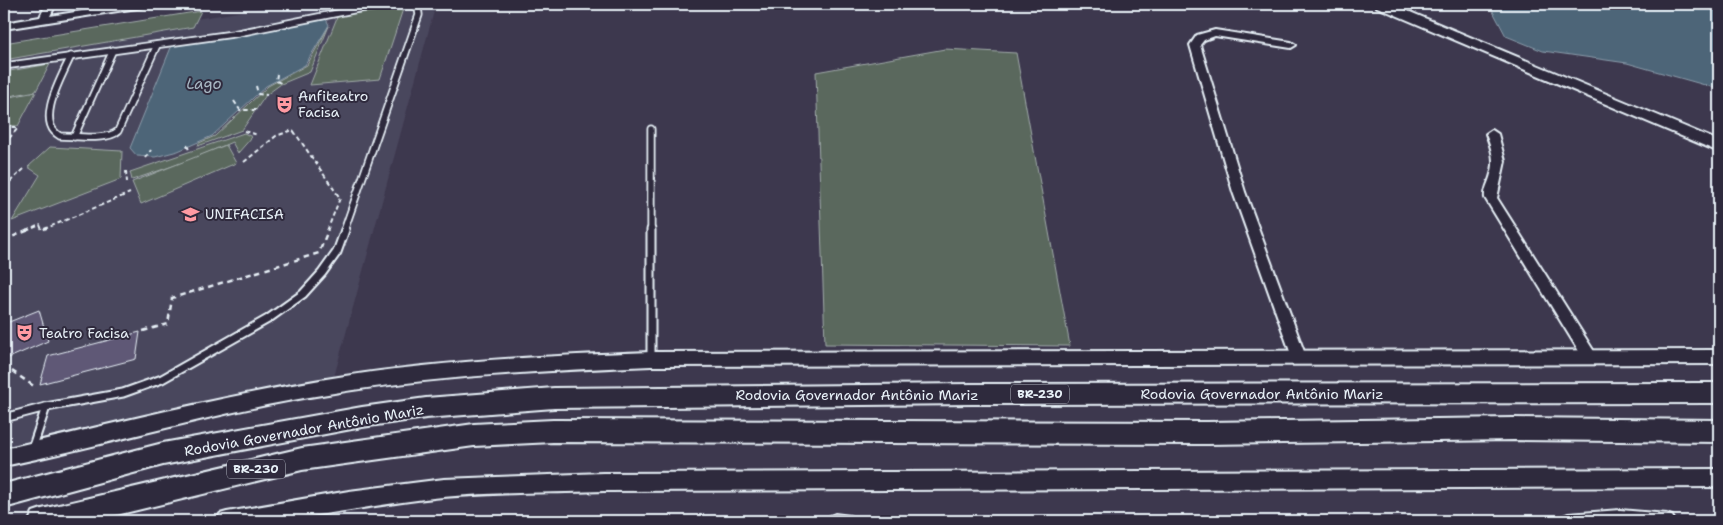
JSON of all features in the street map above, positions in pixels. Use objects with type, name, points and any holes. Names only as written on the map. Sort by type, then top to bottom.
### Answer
[{"type":"highway","name":"Rodovia Governador Antônio Mariz","points":[[4,496],[163,454],[362,417],[426,408],[554,398],[972,394],[1719,392]]},
{"type":"highway","name":"Rodovia Governador Antônio Mariz","points":[[42,521],[302,459],[474,435],[552,431],[1207,433],[1514,429],[1719,431]]},
{"type":"street","points":[[4,26],[47,12],[103,4]]},
{"type":"street","points":[[47,12],[143,4]]},
{"type":"street","points":[[1381,4],[1719,148]]},
{"type":"street","points":[[1292,45],[1216,33],[1204,35],[1197,40],[1195,45],[1239,192],[1299,358]]},
{"type":"street","points":[[1492,134],[1499,155],[1499,162],[1491,189],[1491,198],[1590,357]]},
{"type":"street","points":[[4,458],[206,409],[327,386],[423,373],[527,364],[651,358],[1719,356]]},
{"type":"street","points":[[227,521],[349,500],[444,488],[603,482],[1719,478]]},
{"type":"street","points":[[1568,521],[1620,517],[1667,521]]},
{"type":"street","points":[[835,521],[845,521]]},
{"type":"lane","points":[[4,66],[233,34],[383,4]]},
{"type":"lane","points":[[4,418],[46,407],[123,393],[162,378],[268,319],[303,294],[322,273],[337,252],[420,15],[418,8],[412,4]]},
{"type":"lane","points":[[71,56],[48,117],[50,127],[55,134],[74,137],[106,137],[116,133],[157,45]]},
{"type":"lane","points":[[74,137],[113,50]]},
{"type":"lane","points":[[651,129],[651,358]]},
{"type":"lane","points":[[32,450],[46,407]]},
{"type":"path","points":[[277,74],[276,81],[283,84]]},
{"type":"path","points":[[256,86],[258,94],[267,95]]},
{"type":"path","points":[[234,101],[240,110],[257,110]]},
{"type":"path","points":[[4,127],[20,127],[4,144]]},
{"type":"path","points":[[144,331],[168,324],[172,298],[319,253],[340,198],[292,130],[276,136],[244,162]]},
{"type":"path","points":[[244,131],[258,135]]},
{"type":"path","points":[[186,145],[189,150]]},
{"type":"path","points":[[145,158],[152,150]]},
{"type":"path","points":[[4,187],[24,169]]},
{"type":"path","points":[[126,171],[127,182]]},
{"type":"path","points":[[4,240],[40,225],[42,230],[130,193]]},
{"type":"path","points":[[12,371],[36,387]]},
{"type":"shaded area","name":"UNIFACISA","points":[[286,4],[436,4],[334,377],[4,456],[4,51]]},
{"type":"green space","points":[[403,9],[380,79],[310,85],[338,15]]},
{"type":"green space","points":[[201,11],[193,27],[4,60],[4,43]]},
{"type":"green space","points":[[329,26],[310,72],[281,84],[266,95],[242,130],[198,146],[199,143],[215,136],[268,86],[307,65]]},
{"type":"green space","points":[[945,49],[1016,53],[1070,346],[825,344],[816,72]]},
{"type":"green space","points":[[50,64],[36,91],[4,97],[4,72]]},
{"type":"green space","points":[[36,92],[18,126],[4,125],[4,98]]},
{"type":"green space","points":[[244,133],[252,137],[238,153],[232,142],[190,160],[132,180],[130,172]]},
{"type":"green space","points":[[226,145],[236,163],[141,204],[132,182]]},
{"type":"green space","points":[[50,147],[122,151],[121,179],[12,221],[40,175],[28,167]]},
{"type":"water","points":[[1489,4],[1719,4],[1719,89],[1627,63],[1543,51],[1506,36]]},
{"type":"water","name":"Lago","points":[[326,19],[329,25],[305,65],[266,86],[212,136],[178,151],[155,157],[137,156],[130,148],[172,45]]},
{"type":"building","name":"Teatro Facisa","points":[[39,310],[48,341],[4,360],[4,324]]},
{"type":"building","points":[[140,332],[136,359],[40,384],[48,356]]},
{"type":"place","name":"Anfiteatro Facisa","points":[[284,104]]},
{"type":"place","name":"UNIFACISA","points":[[191,214]]},
{"type":"place","name":"Teatro Facisa","points":[[25,333]]}]
